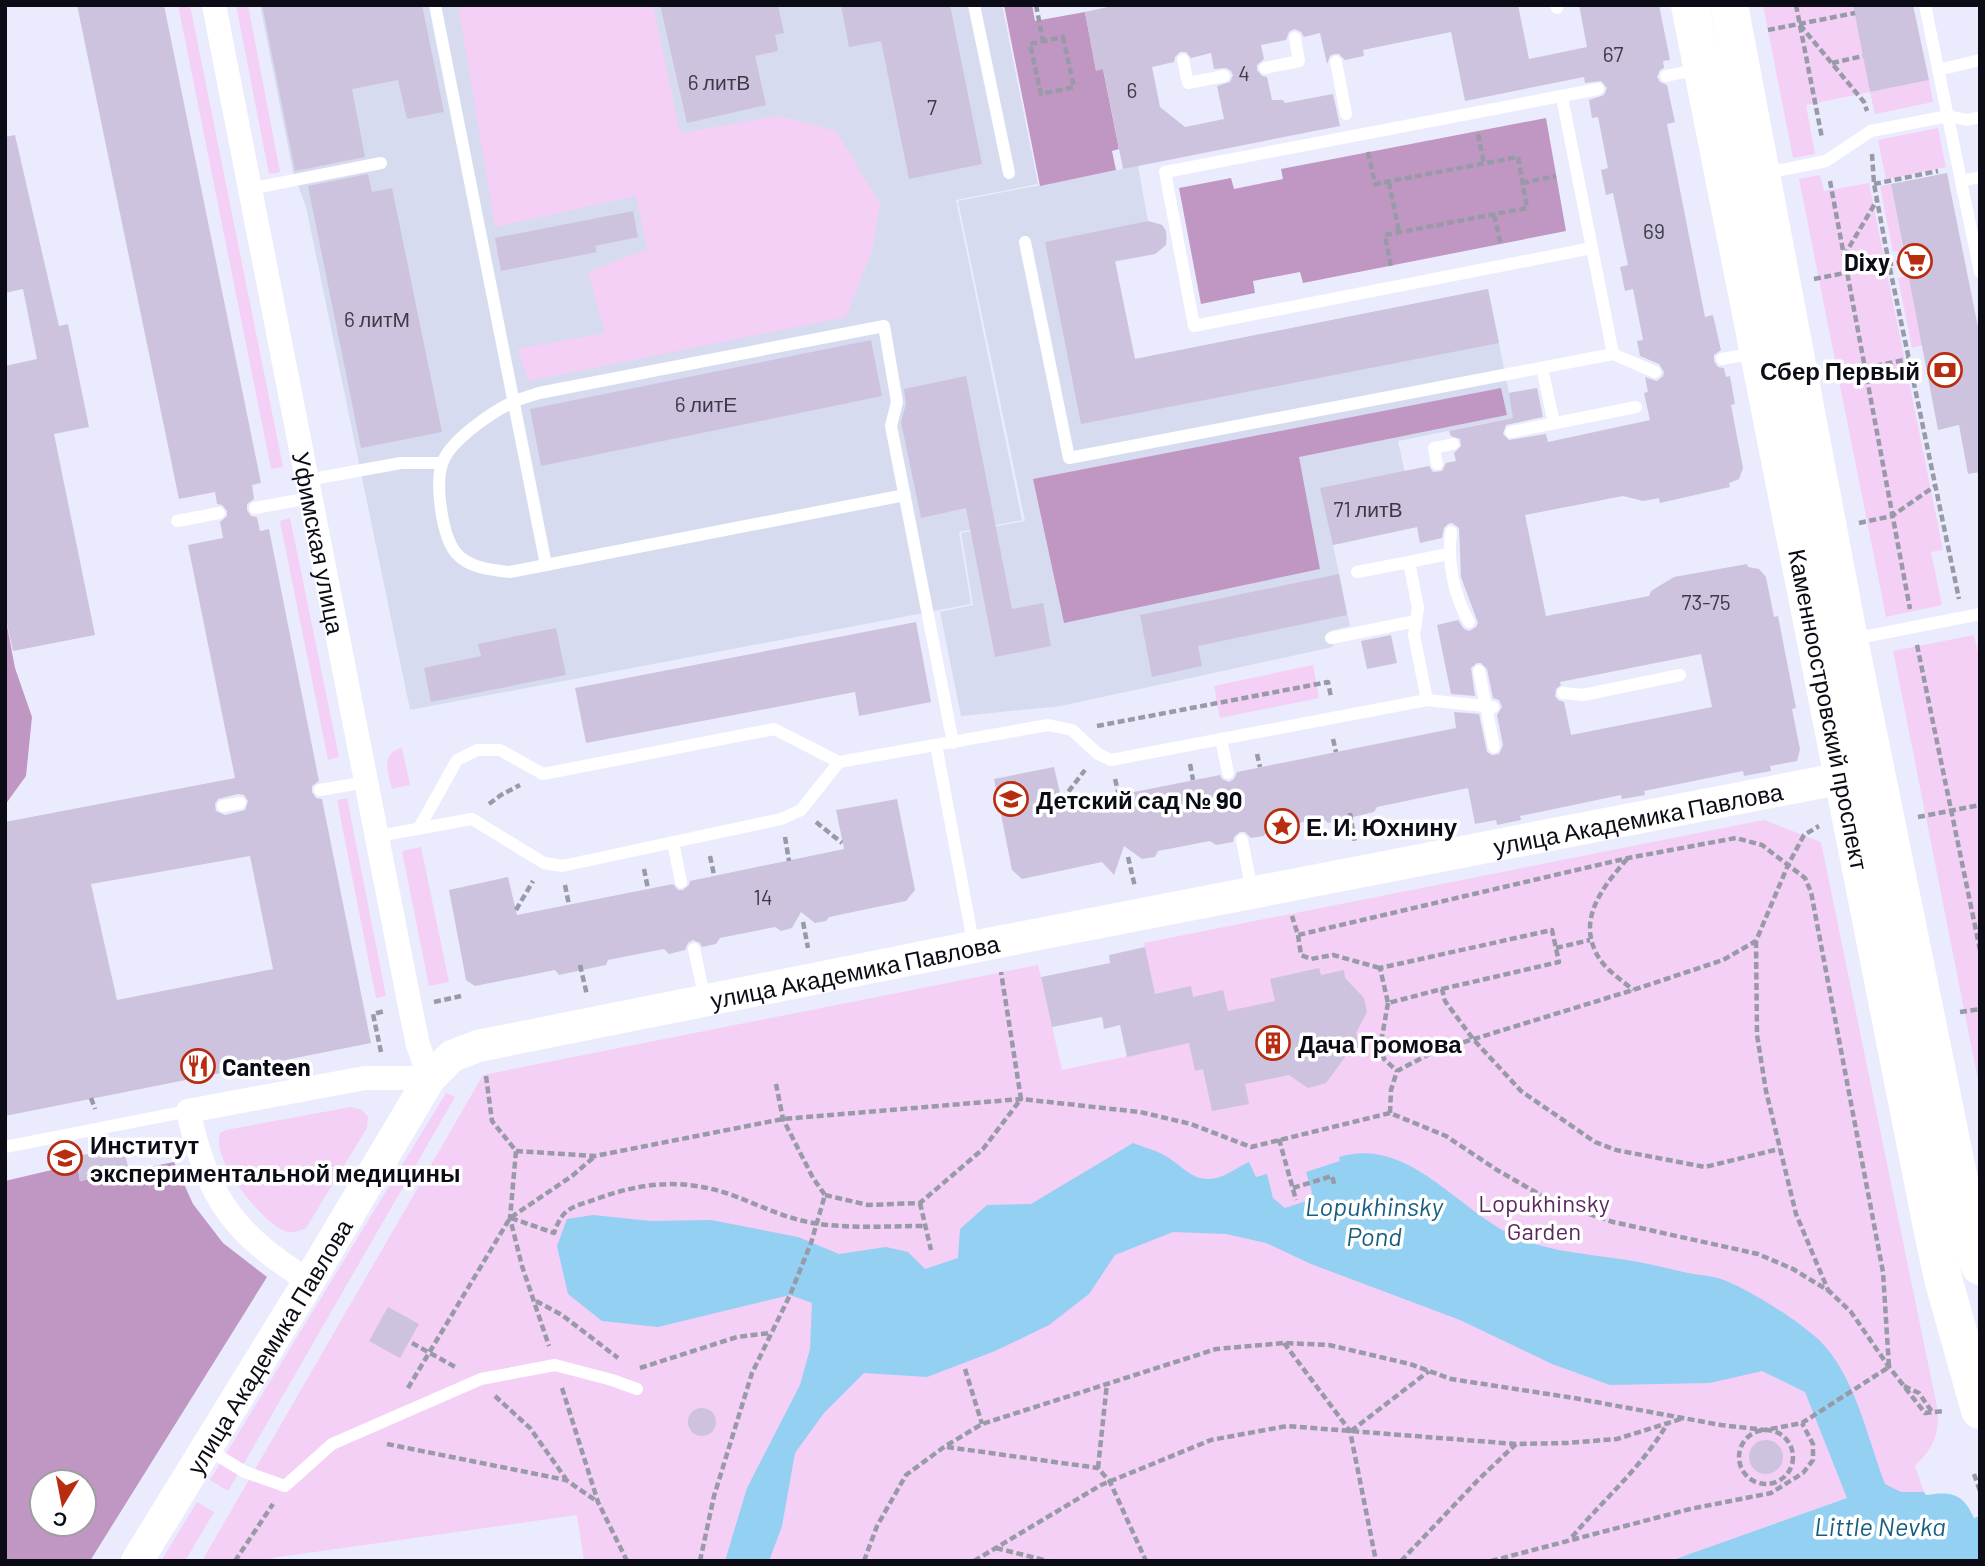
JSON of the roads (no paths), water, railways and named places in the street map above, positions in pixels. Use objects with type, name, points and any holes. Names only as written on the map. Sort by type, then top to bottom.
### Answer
[{"type":"main road","name":"Каменноостровский проспект","points":[[1690,5],[1703,68],[1740,355],[1843,778],[1944,1282],[1980,1410]]},
{"type":"main road","name":"Каменноостровский проспект","points":[[1729,5],[1849,640],[1968,1224],[1980,1266]]},
{"type":"street","name":"Уфимская улица","points":[[214,5],[418,1045],[430,1078]]},
{"type":"street","name":"улица Академика Павлова","points":[[137,1561],[430,1078],[452,1056],[478,1046],[1252,892],[1511,835],[1843,778]]},
{"type":"street","points":[[309,1281],[264,1250],[239,1226],[216,1196],[200,1162],[188,1111],[365,1078],[430,1078]]},
{"type":"lane","points":[[435,5],[546,565]]},
{"type":"lane","points":[[974,5],[1009,173]]},
{"type":"lane","points":[[1925,5],[1980,272]]},
{"type":"lane","points":[[1265,68],[1299,61],[1295,38]]},
{"type":"lane","points":[[1183,60],[1188,83],[1224,76]]},
{"type":"lane","points":[[1938,70],[1980,60]]},
{"type":"lane","points":[[1336,62],[1346,114]]},
{"type":"lane","points":[[1666,76],[1703,68]]},
{"type":"lane","points":[[1592,248],[1194,326],[1165,172],[1598,89]]},
{"type":"lane","points":[[1562,97],[1613,354]]},
{"type":"lane","points":[[1762,174],[1826,161],[1871,131],[1948,116],[1967,120],[1980,117]]},
{"type":"lane","points":[[250,189],[381,163]]},
{"type":"lane","points":[[1961,180],[1980,177]]},
{"type":"lane","points":[[1025,242],[1069,458],[1613,354],[1655,372]]},
{"type":"lane","points":[[905,495],[510,572],[481,569],[456,553],[444,526],[439,494],[442,463],[459,439],[513,402],[539,393],[884,326],[897,402],[891,426],[905,495],[953,743]]},
{"type":"lane","points":[[1542,368],[1554,423]]},
{"type":"lane","points":[[1511,432],[1636,407]]},
{"type":"lane","points":[[1437,464],[1434,448],[1452,444]]},
{"type":"lane","points":[[256,508],[309,489],[401,463],[442,463]]},
{"type":"lane","points":[[177,521],[219,513]]},
{"type":"lane","points":[[1451,532],[1448,554],[1461,608],[1468,622]]},
{"type":"lane","points":[[1357,572],[1448,554]]},
{"type":"lane","points":[[1409,562],[1418,608],[1414,635],[1427,700]]},
{"type":"lane","points":[[1849,640],[1980,614]]},
{"type":"lane","points":[[1331,638],[1416,621]]},
{"type":"lane","points":[[1479,671],[1490,707],[1494,747]]},
{"type":"lane","points":[[1563,693],[1583,695],[1680,675]]},
{"type":"lane","points":[[419,828],[457,760],[477,750],[500,750],[543,774],[774,729],[839,762],[1048,725],[1072,730],[1098,754],[1111,760],[1427,700],[1490,707]]},
{"type":"lane","points":[[1221,739],[1228,773]]},
{"type":"lane","points":[[936,745],[974,947]]},
{"type":"lane","points":[[378,836],[471,819],[544,863],[562,866],[781,819],[801,810],[839,762]]},
{"type":"lane","points":[[320,790],[366,782]]},
{"type":"lane","points":[[223,806],[240,803]]},
{"type":"lane","points":[[1242,840],[1252,892]]},
{"type":"lane","points":[[673,842],[681,882]]},
{"type":"lane","points":[[694,949],[705,1000]]},
{"type":"lane","points":[[5,1147],[188,1111]]},
{"type":"lane","points":[[206,1448],[245,1472],[285,1486],[332,1444],[478,1380],[555,1365],[612,1380],[637,1390]]},
{"type":"water","name":"Lopukhinsky Pond","points":[[1133,1143],[1164,1155],[1190,1174],[1208,1179],[1229,1173],[1249,1162],[1256,1177],[1267,1174],[1273,1198],[1285,1208],[1309,1200],[1312,1192],[1306,1172],[1340,1161],[1339,1157],[1366,1153],[1390,1158],[1414,1168],[1480,1216],[1526,1241],[1560,1250],[1629,1260],[1711,1277],[1735,1285],[1799,1323],[1831,1354],[1859,1408],[1885,1484],[1901,1492],[1955,1496],[1965,1503],[1974,1518],[1980,1516],[1980,1561],[1670,1561],[1847,1498],[1805,1392],[1762,1371],[1710,1383],[1610,1385],[1552,1364],[1460,1320],[1311,1264],[1266,1243],[1226,1234],[1173,1232],[1115,1255],[1089,1294],[1049,1325],[995,1351],[927,1377],[864,1373],[824,1413],[795,1453],[782,1526],[769,1561],[725,1561],[747,1488],[800,1385],[810,1349],[812,1303],[790,1295],[658,1327],[602,1321],[568,1294],[557,1246],[567,1219],[593,1215],[651,1221],[711,1220],[798,1237],[839,1254],[886,1247],[908,1252],[925,1269],[958,1258],[960,1229],[987,1205],[1031,1204]]},
{"type":"place","name":"Dixy","points":[[1915,261]]},
{"type":"place","name":"Сбер Первый","points":[[1945,370]]},
{"type":"place","name":"Детский сад № 90","points":[[1011,799]]},
{"type":"place","name":"Е. И. Юхнину","points":[[1282,826]]},
{"type":"place","name":"Дача Громова","points":[[1273,1043]]},
{"type":"place","name":"Canteen","points":[[198,1066]]},
{"type":"place","name":"Институт экспериментальной медицины","points":[[65,1158]]},
{"type":"park label","name":"Lopukhinsky Garden","points":[[1544,1216]]},
{"type":"water label","name":"Little Nevka","points":[[1880,1525]]}]
